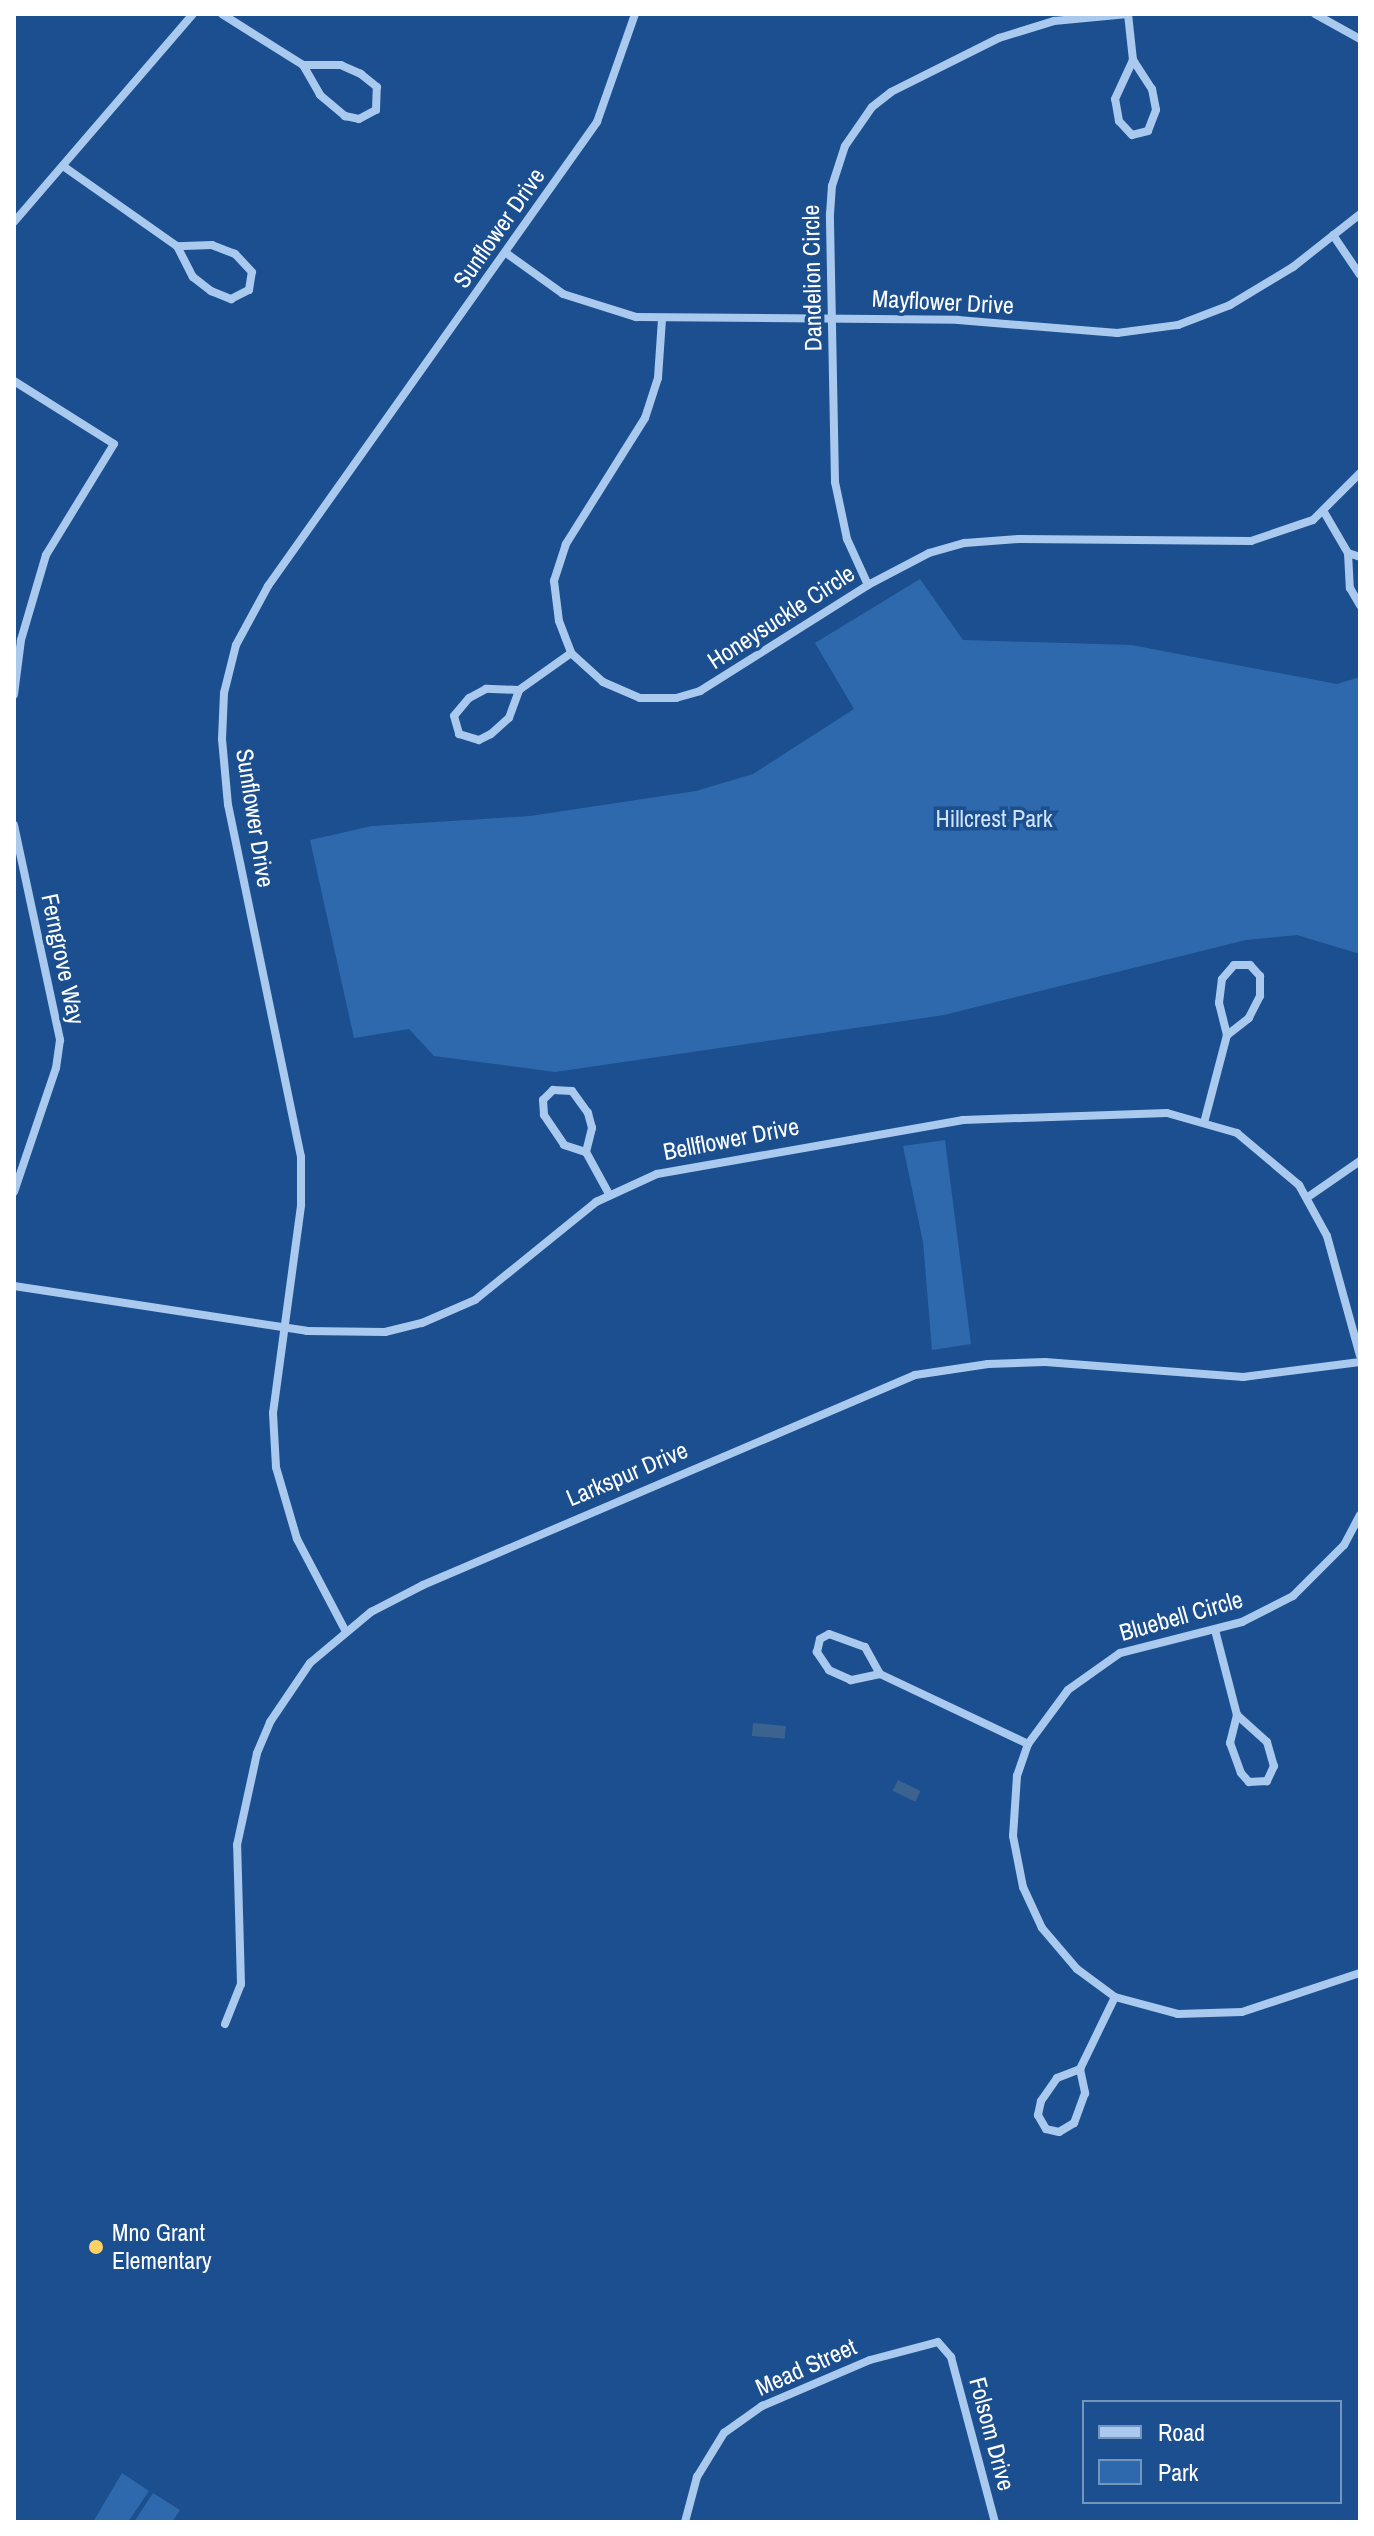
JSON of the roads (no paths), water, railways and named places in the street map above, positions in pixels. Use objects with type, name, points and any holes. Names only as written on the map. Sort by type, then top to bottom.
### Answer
[{"type":"street","points":[[14,222],[193,14]]},
{"type":"street","points":[[222,14],[303,65],[320,95],[345,116],[366,118],[376,110],[377,87],[361,74],[341,65],[303,65]]},
{"type":"street","name":"Sunflower Drive","points":[[345,1630],[298,1541],[276,1467],[273,1413],[301,1205],[301,1157],[228,805],[221,736],[224,693],[236,645],[268,586],[597,122],[635,14]]},
{"type":"street","points":[[1128,14],[1133,60],[1152,89],[1156,110],[1148,131],[1132,135],[1119,121],[1115,99],[1133,60]]},
{"type":"street","name":"Dandelion Circle","points":[[868,585],[837,504],[832,186],[845,146],[872,107],[913,79],[1016,31],[1128,14]]},
{"type":"street","points":[[1315,14],[1360,39]]},
{"type":"street","points":[[63,166],[177,246],[193,277],[211,291],[231,299],[249,290],[252,272],[235,254],[212,245],[177,246]]},
{"type":"street","name":"Mayflower Drive","points":[[506,253],[583,303],[662,319],[961,320],[1097,333],[1151,330],[1206,316],[1254,293],[1360,214]]},
{"type":"street","points":[[1333,235],[1360,275]]},
{"type":"street","points":[[519,690],[486,689],[469,698],[454,716],[459,734],[479,740],[491,734],[509,718],[519,690],[571,653],[559,621],[556,572],[575,529],[645,418],[658,378],[662,319]]},
{"type":"street","points":[[14,381],[114,444],[46,555],[21,640],[14,695]]},
{"type":"street","name":"Honeysuckle Circle","points":[[571,653],[621,692],[650,699],[686,697],[912,559],[965,543],[1019,539],[1229,543],[1283,533],[1324,512],[1360,473]]},
{"type":"street","points":[[1324,512],[1348,553],[1350,588],[1360,605]]},
{"type":"street","points":[[1348,553],[1360,557]]},
{"type":"street","name":"Ferngrove Way","points":[[14,825],[60,1040],[56,1068],[14,1192]]},
{"type":"street","points":[[1205,1119],[1227,1035],[1219,1003],[1222,979],[1234,965],[1250,965],[1260,976],[1260,996],[1249,1018],[1227,1035]]},
{"type":"street","points":[[586,1152],[564,1145],[544,1115],[543,1100],[553,1090],[572,1091],[588,1113],[592,1128],[586,1152],[609,1194]]},
{"type":"street","name":"Bellflower Drive","points":[[14,1286],[285,1328],[385,1332],[438,1317],[496,1287],[609,1194],[690,1165],[963,1120],[1142,1112],[1205,1119],[1258,1146],[1308,1197],[1327,1236],[1360,1359]]},
{"type":"street","points":[[1308,1197],[1360,1161]]},
{"type":"street","name":"Larkspur Drive","points":[[225,2024],[242,1975],[237,1845],[251,1771],[287,1694],[345,1630],[423,1585],[898,1380],[988,1364],[1045,1362],[1243,1377],[1360,1359]]},
{"type":"street","name":"Bluebell Circle","points":[[1360,1515],[1344,1545],[1293,1596],[1215,1630],[1120,1653],[1068,1690],[1028,1744],[1013,1807],[1023,1887],[1054,1946],[1115,1997],[1178,2014],[1238,2012],[1360,1973]]},
{"type":"street","points":[[1215,1630],[1237,1715],[1230,1743],[1241,1773],[1249,1782],[1267,1781],[1274,1766],[1268,1744],[1259,1730],[1237,1715]]},
{"type":"street","points":[[880,1674],[865,1647],[842,1635],[820,1639],[819,1659],[844,1679],[880,1674],[1028,1744]]},
{"type":"street","points":[[1080,2069],[1057,2078],[1041,2101],[1038,2115],[1046,2129],[1059,2132],[1074,2123],[1085,2093],[1080,2069],[1115,1997]]},
{"type":"street","name":"Mead Street","points":[[685,2522],[697,2477],[724,2433],[762,2406],[870,2360],[938,2342],[951,2357]]},
{"type":"street","name":"Folsom Drive","points":[[951,2357],[995,2522]]},
{"type":"place","name":"Mno Grant Elementary","points":[[96,2247]]},
{"type":"park label","name":"Hillcrest Park","points":[[994,819]]}]
